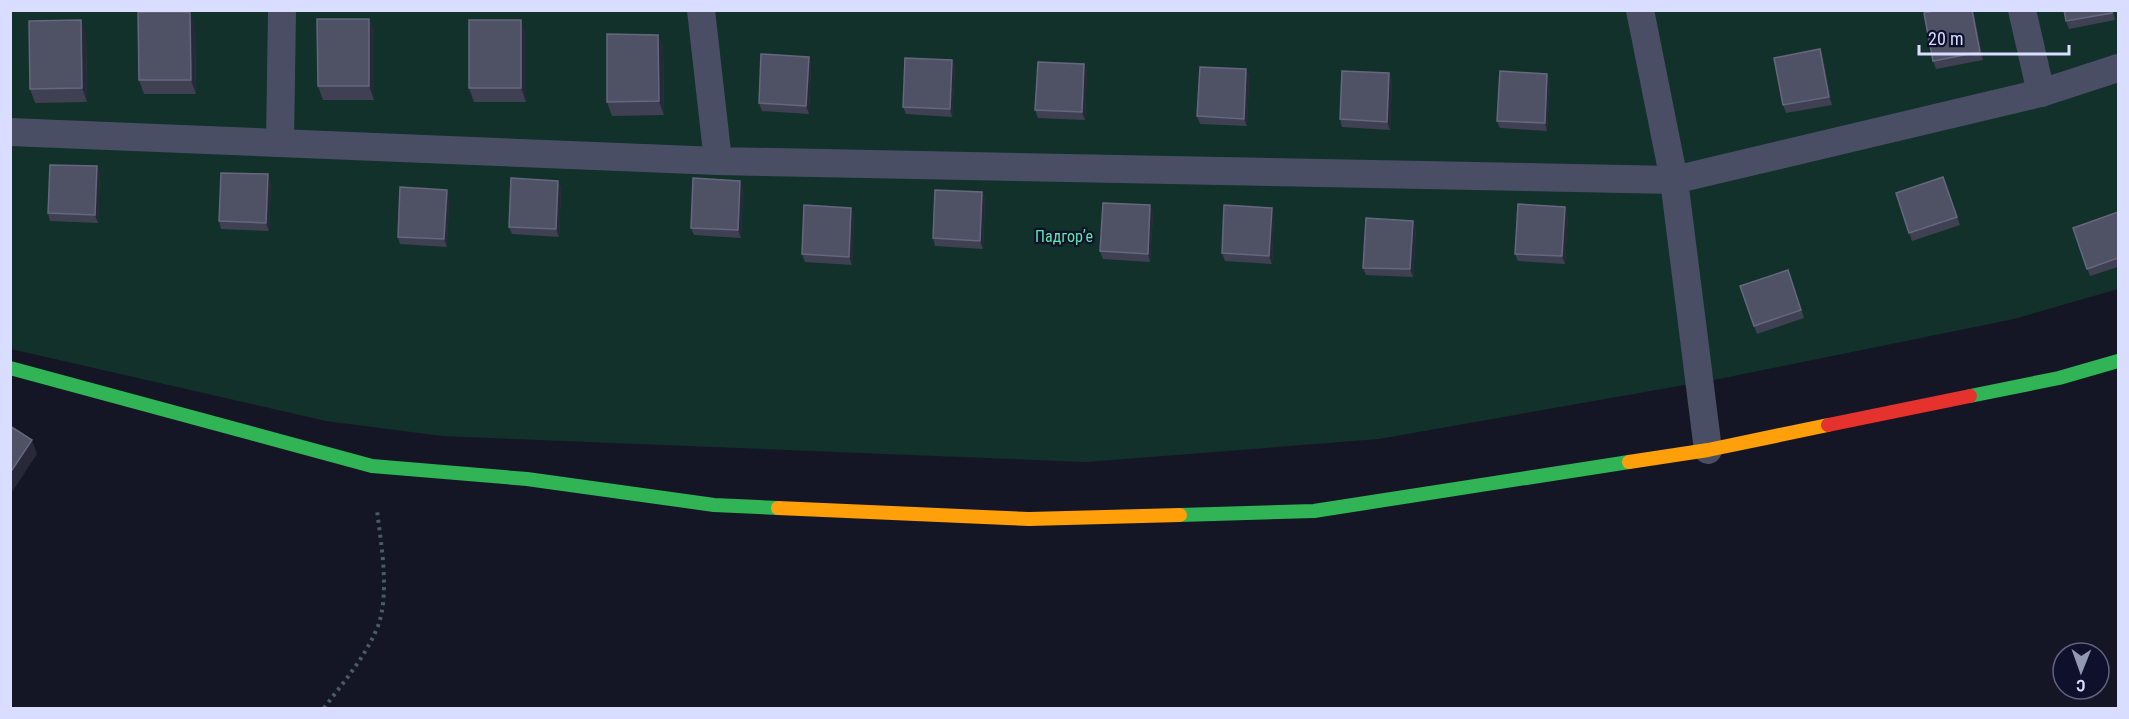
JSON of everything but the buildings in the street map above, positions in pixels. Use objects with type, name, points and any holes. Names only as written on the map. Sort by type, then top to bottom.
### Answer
[{"type":"street","points":[[10,368],[372,466],[527,479],[714,505],[1029,519],[1314,511],[1708,450],[2059,378],[2118,361]]},
{"type":"lane","points":[[280,142],[282,10]]},
{"type":"lane","points":[[701,10],[718,161]]},
{"type":"lane","points":[[1640,10],[1674,180],[1708,450]]},
{"type":"lane","points":[[2022,10],[2041,93]]},
{"type":"lane","points":[[10,132],[718,161],[1674,180],[2041,93],[2118,68]]},
{"type":"path","points":[[324,708],[352,672],[378,625],[385,572],[372,466]]},
{"type":"green space","name":"Падгорʼе","points":[[11,11],[2118,11],[2118,289],[2014,319],[1724,378],[1379,439],[1086,462],[442,436],[326,421],[11,349]]},
{"type":"traffic: fast","points":[[1970,396],[2059,378],[2118,361]]},
{"type":"traffic: fast","points":[[10,368],[372,466],[527,479],[714,505],[778,508]]},
{"type":"traffic: fast","points":[[1180,515],[1314,511],[1629,462]]},
{"type":"traffic: slow","points":[[1629,462],[1708,450],[1828,425]]},
{"type":"traffic: slow","points":[[778,508],[1029,519],[1180,515]]},
{"type":"traffic: jam","points":[[1828,425],[1970,396]]}]
